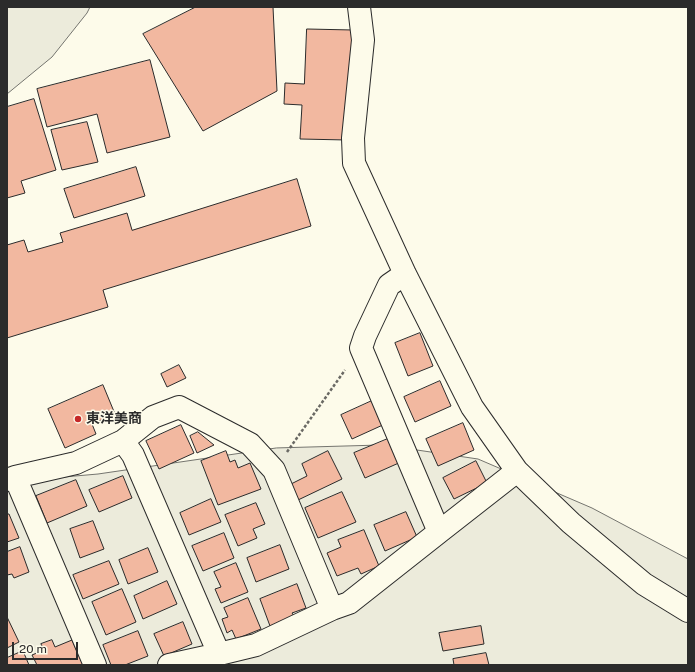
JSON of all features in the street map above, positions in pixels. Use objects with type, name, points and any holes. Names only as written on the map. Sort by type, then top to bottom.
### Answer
[{"type":"street","points":[[359,7],[363,40],[353,138],[354,163],[405,274],[472,407],[518,471],[571,523],[644,584],[688,611]]},
{"type":"street","points":[[405,274],[389,285],[365,336],[361,348],[439,532]]},
{"type":"street","points":[[95,665],[11,479],[76,463],[123,442],[153,416],[179,407],[250,444],[274,470],[332,609]]},
{"type":"street","points":[[123,442],[133,455],[218,654]]},
{"type":"street","points":[[169,665],[256,646],[332,609],[349,603],[518,471]]},
{"type":"path","points":[[274,470],[361,348]]},
{"type":"shaded area","points":[[7,7],[90,7],[87,13],[52,57],[7,94]]},
{"type":"shaded area","points":[[383,445],[478,459],[592,508],[688,559],[688,665],[7,665],[7,482],[98,474],[276,448]]},
{"type":"building","points":[[196,7],[273,7],[277,91],[203,131],[143,34]]},
{"type":"building","points":[[307,29],[353,30],[347,140],[300,139],[302,105],[284,104],[285,83],[304,84]]},
{"type":"building","points":[[150,60],[170,137],[107,153],[97,114],[47,127],[37,89]]},
{"type":"building","points":[[34,99],[56,170],[21,181],[25,193],[7,198],[7,107]]},
{"type":"building","points":[[87,122],[98,162],[62,170],[51,130]]},
{"type":"building","points":[[136,167],[145,196],[74,218],[64,189]]},
{"type":"building","points":[[297,179],[311,226],[103,290],[108,307],[7,338],[7,245],[24,240],[28,252],[63,242],[60,233],[127,213],[132,230]]},
{"type":"building","points":[[420,333],[433,366],[408,376],[395,343]]},
{"type":"building","points":[[179,365],[186,378],[167,387],[161,374]]},
{"type":"building","points":[[440,381],[451,406],[415,422],[404,397]]},
{"type":"building","name":"東洋美商","points":[[103,385],[115,414],[92,424],[96,434],[65,448],[48,409]]},
{"type":"building","points":[[374,400],[385,424],[352,439],[341,415]]},
{"type":"building","points":[[463,423],[474,450],[438,466],[426,439]]},
{"type":"building","points":[[181,425],[194,453],[159,469],[146,441]]},
{"type":"building","points":[[198,432],[214,445],[197,453],[190,436]]},
{"type":"building","points":[[390,438],[401,462],[365,478],[354,453]]},
{"type":"building","points":[[226,451],[230,462],[235,460],[238,468],[250,463],[261,489],[218,505],[201,461]]},
{"type":"building","points":[[328,451],[342,479],[298,500],[291,484],[307,476],[302,464]]},
{"type":"building","points":[[476,461],[487,483],[454,499],[443,478]]},
{"type":"building","points":[[123,476],[132,498],[99,512],[89,490]]},
{"type":"building","points":[[76,480],[87,506],[47,523],[36,496]]},
{"type":"building","points":[[342,492],[356,522],[318,538],[305,508]]},
{"type":"building","points":[[211,499],[221,522],[189,535],[180,513]]},
{"type":"building","points":[[256,503],[265,524],[253,529],[257,538],[238,546],[225,515]]},
{"type":"building","points":[[406,512],[417,537],[385,551],[374,525]]},
{"type":"building","points":[[7,514],[9,514],[19,538],[7,542]]},
{"type":"building","points":[[93,521],[104,549],[80,558],[70,529]]},
{"type":"building","points":[[364,530],[379,566],[361,574],[358,568],[337,576],[327,553],[341,547],[338,540]]},
{"type":"building","points":[[224,533],[234,558],[203,571],[192,546]]},
{"type":"building","points":[[280,545],[289,569],[256,582],[247,558]]},
{"type":"building","points":[[20,547],[29,572],[14,578],[12,574],[7,575],[7,552]]},
{"type":"building","points":[[148,548],[158,572],[128,584],[119,560]]},
{"type":"building","points":[[109,561],[119,584],[83,599],[73,575]]},
{"type":"building","points":[[236,563],[248,592],[221,603],[215,589],[221,587],[214,572]]},
{"type":"building","points":[[167,581],[177,604],[143,619],[134,596]]},
{"type":"building","points":[[297,584],[306,608],[292,613],[294,616],[270,626],[260,599]]},
{"type":"building","points":[[122,589],[136,622],[106,635],[92,602]]},
{"type":"building","points":[[248,598],[261,629],[236,639],[232,630],[227,633],[222,619],[228,617],[224,608]]},
{"type":"building","points":[[7,617],[19,642],[7,648]]},
{"type":"building","points":[[183,622],[192,644],[164,656],[154,634]]},
{"type":"building","points":[[481,626],[484,644],[443,651],[439,633]]},
{"type":"building","points":[[138,631],[148,656],[125,665],[111,665],[103,645]]},
{"type":"building","points":[[52,640],[55,647],[72,640],[83,665],[37,665],[32,655],[44,650],[41,644]]},
{"type":"building","points":[[23,651],[29,665],[7,665],[7,658]]},
{"type":"building","points":[[486,653],[489,665],[454,665],[453,659]]},
{"type":"place","name":"東洋美商","points":[[78,419]]}]
